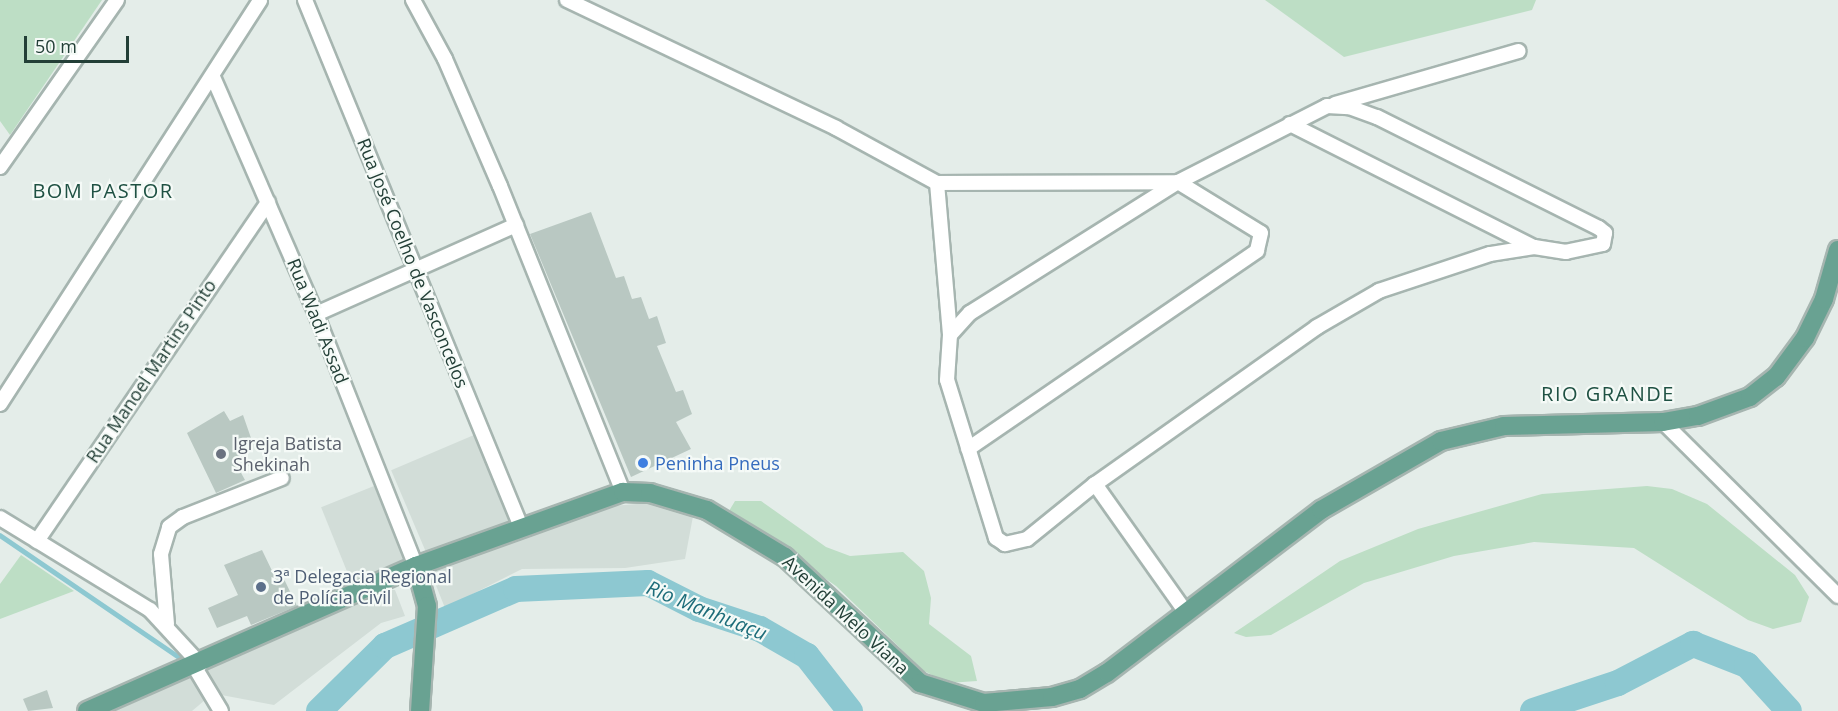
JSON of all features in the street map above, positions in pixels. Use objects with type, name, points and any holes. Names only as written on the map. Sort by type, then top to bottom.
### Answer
[{"type":"main road","points":[[1185,611],[1321,510],[1441,441],[1504,426],[1664,422],[1727,408],[1776,377],[1819,309],[1838,250]]},
{"type":"main road","name":"Avenida Melo Viana","points":[[87,711],[192,667],[416,566],[521,526],[623,492],[650,493],[707,510],[785,557],[920,683],[984,703],[1020,703],[1080,689],[1185,611]]},
{"type":"main road","points":[[416,566],[427,606],[421,708]]},
{"type":"street","points":[[0,167],[117,0]]},
{"type":"street","points":[[0,404],[261,0]]},
{"type":"street","name":"Rua José Coelho de Vasconcelos","points":[[305,0],[521,526]]},
{"type":"street","points":[[413,0],[445,59],[516,225],[623,492]]},
{"type":"street","points":[[567,0],[836,128],[938,183],[1178,182],[1261,233],[1257,251],[968,449]]},
{"type":"street","points":[[950,335],[970,313],[1178,182],[1290,124],[1327,106],[1519,51]]},
{"type":"street","name":"Rua Wadi Assad","points":[[213,77],[316,314],[416,566]]},
{"type":"street","points":[[938,183],[950,335],[947,380],[990,525],[996,538],[1005,544],[1027,539],[1095,484],[1317,327],[1378,291],[1490,254],[1534,248],[1566,252],[1597,248],[1603,244],[1605,233],[1377,117],[1327,106]]},
{"type":"street","points":[[1290,124],[1534,248]]},
{"type":"street","name":"Rua Manoel Martins Pinto","points":[[37,541],[268,202]]},
{"type":"street","points":[[316,314],[417,272],[516,225]]},
{"type":"street","points":[[1664,422],[1838,596]]},
{"type":"street","points":[[221,711],[167,624],[161,554],[169,527],[183,517],[282,478]]},
{"type":"street","points":[[1095,484],[1185,611]]},
{"type":"street","points":[[0,518],[167,624]]},
{"type":"shaded area","points":[[474,435],[513,526],[430,561],[391,470]]},
{"type":"shaded area","points":[[374,486],[405,562],[352,583],[321,507]]},
{"type":"shaded area","points":[[650,503],[694,511],[685,559],[625,568],[522,569],[445,608],[431,573],[512,537],[611,506]]},
{"type":"shaded area","points":[[382,590],[395,590],[405,616],[381,623],[274,705],[216,694],[204,668]]},
{"type":"shaded area","points":[[189,675],[205,700],[192,711],[104,711]]},
{"type":"green space","points":[[0,0],[102,0],[10,135],[0,121]]},
{"type":"green space","points":[[1265,0],[1536,0],[1532,10],[1344,57]]},
{"type":"green space","points":[[1647,486],[1672,489],[1707,504],[1795,575],[1809,597],[1801,622],[1773,629],[1748,620],[1634,548],[1534,542],[1454,556],[1364,583],[1271,635],[1246,637],[1234,633],[1340,561],[1418,529],[1542,494]]},
{"type":"green space","points":[[735,501],[761,501],[826,547],[850,556],[903,552],[924,571],[931,598],[929,624],[971,656],[977,681],[948,683],[924,671],[836,586],[729,511]]},
{"type":"green space","points":[[21,555],[74,591],[0,619],[0,584]]},
{"type":"building","points":[[591,212],[616,278],[624,276],[632,299],[641,297],[649,319],[657,316],[666,343],[657,346],[676,392],[683,390],[692,414],[676,422],[691,449],[631,477],[530,234]]},
{"type":"building","name":"Igreja Batista Shekinah","points":[[224,411],[230,421],[243,415],[251,438],[239,443],[250,465],[240,471],[245,480],[216,493],[187,433]]},
{"type":"building","name":"3ª Delegacia Regional de Polícia Civil","points":[[262,550],[276,579],[283,577],[297,606],[251,625],[247,616],[217,628],[208,608],[238,595],[224,565]]},
{"type":"building","points":[[47,690],[53,708],[28,711],[23,699]]},
{"type":"waterway","points":[[0,535],[186,662]]},
{"type":"waterway","name":"Rio Manhuaçu","points":[[319,711],[385,646],[516,589],[648,583],[699,609],[760,629],[807,656],[850,711]]},
{"type":"waterway","name":"Rio Manhuaçu","points":[[1533,711],[1618,683],[1693,644],[1747,665],[1789,711]]},
{"type":"place","name":"Igreja Batista Shekinah","points":[[221,454]]},
{"type":"place","name":"Peninha Pneus","points":[[643,463]]},
{"type":"place","name":"3ª Delegacia Regional de Polícia Civil","points":[[261,587]]},
{"type":"district","name":"BOM PASTOR","points":[[103,190]]},
{"type":"district","name":"RIO GRANDE","points":[[1608,393]]}]
